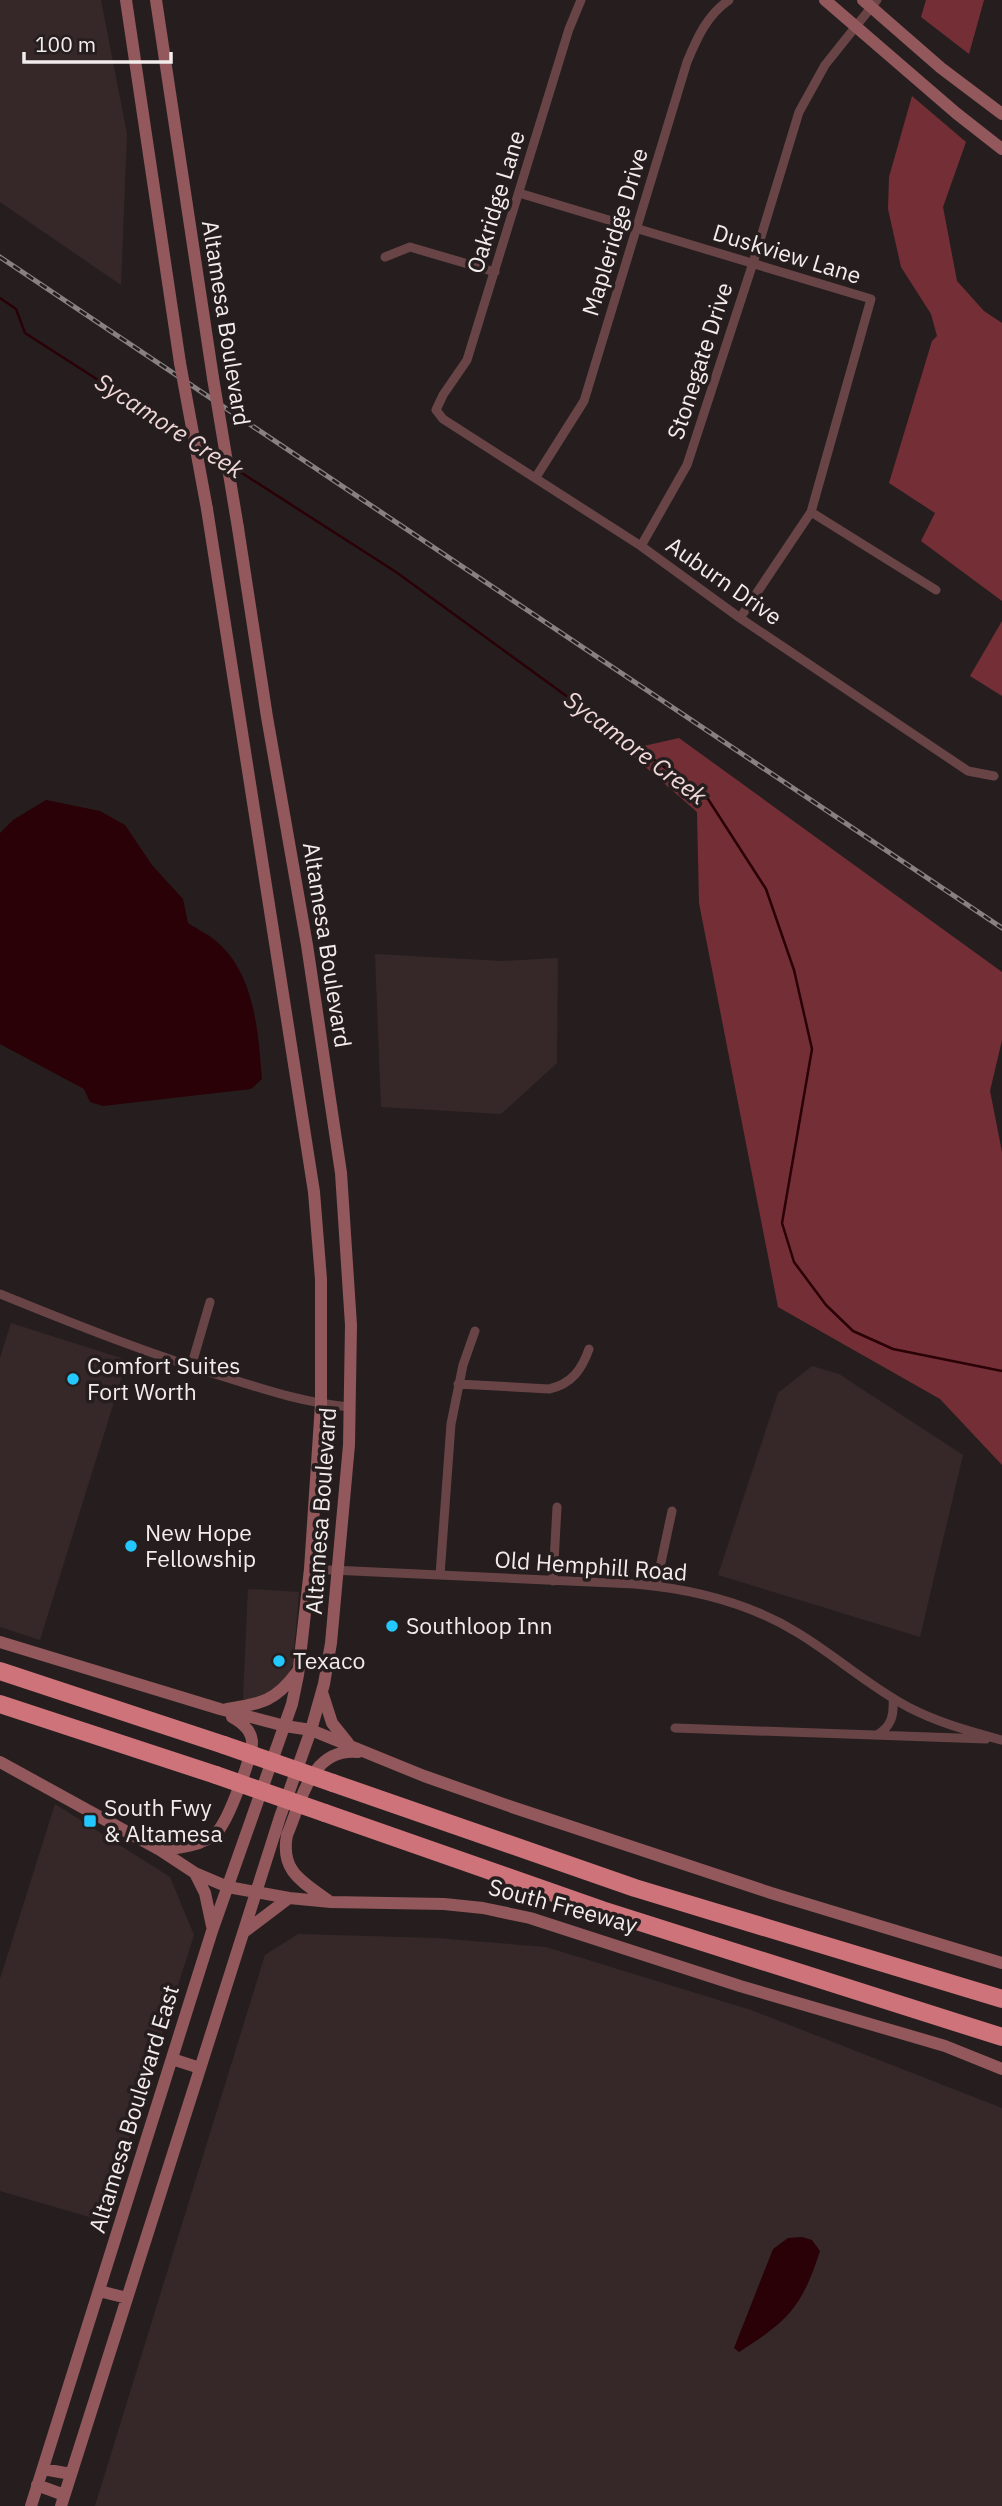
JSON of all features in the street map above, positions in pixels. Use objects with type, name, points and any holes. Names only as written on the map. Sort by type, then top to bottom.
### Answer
[{"type":"highway","name":"South Freeway","points":[[0,1671],[225,1745],[635,1888],[1002,1999]]},
{"type":"highway","name":"South Freeway","points":[[0,1704],[216,1775],[601,1910],[1002,2037]]},
{"type":"main road","name":"Altamesa Boulevard","points":[[126,0],[180,363],[207,509],[314,1192],[321,1279],[321,1404],[310,1569],[299,1668],[285,1726]]},
{"type":"main road","name":"Altamesa Boulevard","points":[[156,0],[213,378],[267,718],[307,945],[341,1173],[351,1325],[350,1407],[339,1571],[331,1643],[323,1690],[311,1731],[255,1893]]},
{"type":"main road","points":[[825,0],[1002,149]]},
{"type":"main road","points":[[871,2],[941,68],[1002,114]]},
{"type":"main road","points":[[0,1642],[219,1709],[311,1731],[434,1780],[759,1889],[1002,1963]]},
{"type":"main road","points":[[219,1709],[267,1701],[282,1690],[299,1668]]},
{"type":"main road","points":[[323,1690],[332,1723],[351,1745]]},
{"type":"main road","points":[[160,1850],[177,1849],[205,1840],[218,1831],[231,1809],[252,1737],[241,1722],[219,1709]]},
{"type":"main road","name":"Altamesa Boulevard East","points":[[31,2506],[212,1931],[285,1726]]},
{"type":"main road","points":[[331,1902],[298,1879],[290,1868],[286,1857],[288,1835],[316,1767],[324,1759],[346,1752],[376,1756]]},
{"type":"main road","name":"South Freeway","points":[[0,1762],[160,1850],[195,1873],[228,1887],[331,1902],[444,1904],[483,1908],[530,1918],[740,1986],[945,2046],[1002,2069]]},
{"type":"main road","points":[[195,1873],[205,1893],[212,1931]]},
{"type":"main road","points":[[37,2486],[63,2501],[255,1893]]},
{"type":"main road","points":[[243,1932],[289,1898]]},
{"type":"main road","points":[[172,2059],[200,2068]]},
{"type":"main road","points":[[99,2291],[127,2298]]},
{"type":"main road","points":[[43,2469],[71,2474]]},
{"type":"street","name":"Oakridge Lane","points":[[436,410],[467,360],[569,29],[581,0]]},
{"type":"street","name":"Mapleridge Drive","points":[[536,477],[584,401],[687,62],[698,35],[717,8],[729,0]]},
{"type":"street","name":"Stonegate Drive","points":[[641,545],[687,465],[799,112],[825,65],[871,2]]},
{"type":"street","name":"Duskview Lane","points":[[519,193],[871,299],[811,512],[740,618]]},
{"type":"street","points":[[385,257],[410,247],[495,272]]},
{"type":"street","name":"Auburn Drive","points":[[436,410],[443,419],[641,545],[740,618],[968,771],[994,776]]},
{"type":"street","points":[[811,512],[936,590]]},
{"type":"street","points":[[0,1293],[127,1345],[191,1367],[305,1402],[350,1407]]},
{"type":"street","points":[[191,1367],[210,1302]]},
{"type":"street","points":[[440,1576],[451,1424],[458,1384],[475,1331]]},
{"type":"street","points":[[458,1384],[550,1389],[558,1387],[578,1373],[589,1349]]},
{"type":"street","points":[[553,1581],[557,1507]]},
{"type":"street","points":[[656,1586],[672,1511]]},
{"type":"street","name":"Old Hemphill Road","points":[[310,1569],[656,1586],[719,1598],[759,1612],[798,1633],[893,1698],[943,1723],[1002,1740]]},
{"type":"street","points":[[877,1735],[891,1723],[893,1698]]},
{"type":"street","name":"Old Hemphill Road","points":[[675,1728],[1002,1740]]},
{"type":"shaded area","points":[[0,0],[101,0],[127,134],[121,285],[0,202]]},
{"type":"shaded area","points":[[926,0],[984,0],[969,54],[921,17]]},
{"type":"shaded area","points":[[912,96],[966,142],[943,207],[957,281],[984,311],[1002,323],[1002,601],[921,541],[935,513],[889,483],[932,341],[937,336],[931,314],[901,267],[888,209],[889,177]]},
{"type":"shaded area","points":[[1002,621],[1002,696],[970,676]]},
{"type":"shaded area","points":[[679,738],[1002,972],[1002,1040],[990,1091],[1002,1152],[1002,1465],[940,1399],[778,1307],[699,903],[697,812],[626,750]]},
{"type":"shaded area","points":[[46,800],[100,811],[125,825],[152,865],[183,899],[188,923],[213,938],[229,954],[247,987],[256,1023],[262,1079],[251,1089],[103,1106],[90,1102],[84,1089],[0,1044],[0,833],[13,820]]},
{"type":"shaded area","points":[[375,954],[502,961],[558,958],[557,1063],[501,1114],[381,1107]]},
{"type":"shaded area","points":[[11,1323],[127,1360],[40,1640],[0,1627],[0,1358]]},
{"type":"shaded area","points":[[812,1366],[839,1374],[963,1455],[920,1637],[718,1575],[778,1393]]},
{"type":"shaded area","points":[[248,1589],[299,1592],[293,1664],[285,1681],[258,1700],[243,1699]]},
{"type":"shaded area","points":[[55,1804],[170,1877],[194,1935],[103,2221],[0,2191],[0,1979]]},
{"type":"shaded area","points":[[298,1934],[436,1938],[546,1947],[751,2010],[1002,2108],[1002,2506],[95,2506],[265,1955]]},
{"type":"shaded area","points":[[802,2237],[812,2240],[820,2251],[807,2286],[781,2321],[739,2352],[734,2348],[773,2249],[788,2238]]},
{"type":"waterway","name":"Sycamore Creek","points":[[0,298],[16,309],[25,333],[190,439]]},
{"type":"waterway","name":"Sycamore Creek","points":[[201,447],[222,460]]},
{"type":"waterway","name":"Sycamore Creek","points":[[234,468],[396,572],[708,799],[766,889],[794,970],[812,1049],[782,1223],[794,1262],[826,1305],[853,1331],[893,1349],[1002,1371]]},
{"type":"railway","points":[[0,257],[1002,928]]},
{"type":"place","name":"Comfort Suites Fort Worth","points":[[73,1379]]},
{"type":"place","name":"New Hope Fellowship","points":[[131,1546]]},
{"type":"place","name":"Southloop Inn","points":[[392,1626]]},
{"type":"place","name":"Texaco","points":[[279,1661]]},
{"type":"place","name":"South Fwy & Altamesa","points":[[90,1821]]}]
